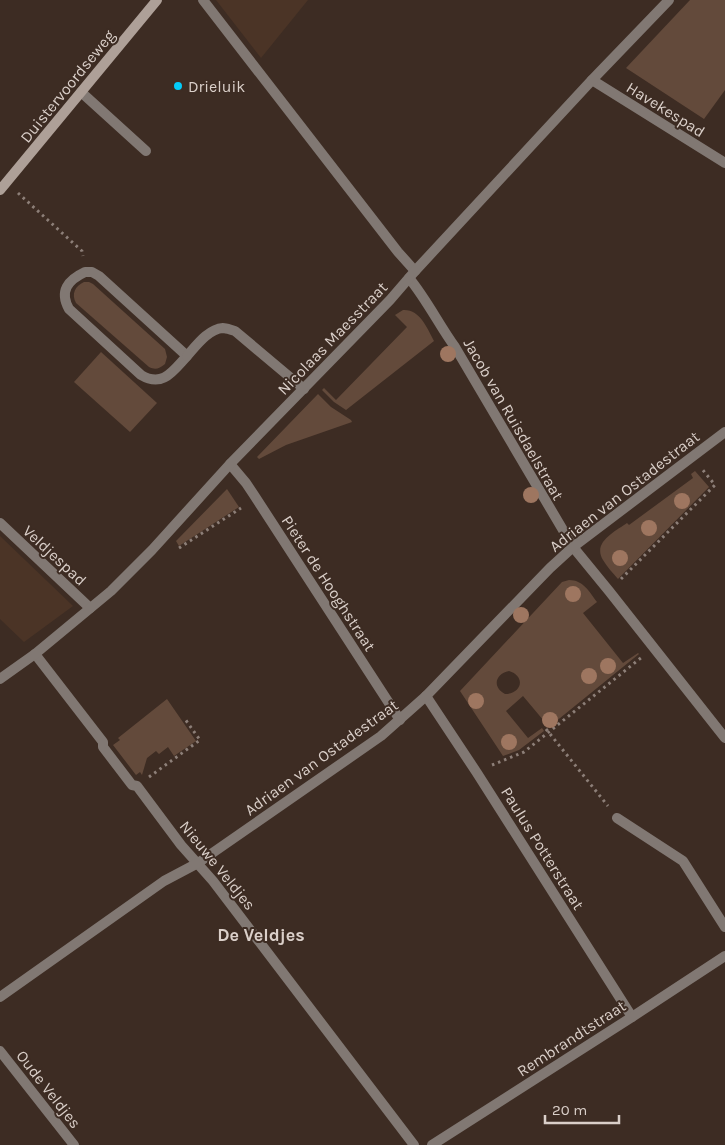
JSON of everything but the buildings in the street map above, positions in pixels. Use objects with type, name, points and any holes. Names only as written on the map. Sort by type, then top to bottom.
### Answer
[{"type":"street","name":"Duistervoordseweg","points":[[3,186],[157,0]]},
{"type":"street","name":"Jacob van Ruisdaelstraat","points":[[203,0],[398,252],[419,291],[455,347],[572,547],[725,738]]},
{"type":"street","name":"Nicolaas Maesstraat","points":[[0,680],[35,654],[111,590],[168,532],[230,464],[390,300],[592,80],[669,0]]},
{"type":"street","name":"Havekespad","points":[[592,80],[725,163]]},
{"type":"street","points":[[81,92],[146,151]]},
{"type":"street","points":[[187,356],[99,276],[92,272],[77,275],[66,287],[64,294],[65,302],[69,309],[141,375],[148,379],[164,378],[171,373],[206,336],[214,330],[224,328],[234,331],[304,389]]},
{"type":"street","name":"Adriaen van Ostadestraat","points":[[0,997],[164,881],[198,863],[380,736],[426,696],[572,547],[725,432]]},
{"type":"street","name":"Pieter de Hooghstraat","points":[[230,464],[256,498],[400,720]]},
{"type":"street","name":"Veldjespad","points":[[0,523],[90,608]]},
{"type":"street","name":"Nieuwe Veldjes","points":[[35,654],[103,742],[103,747],[132,785],[137,786],[181,845],[213,881],[414,1145]]},
{"type":"street","name":"Paulus Potterstraat","points":[[426,696],[632,1017]]},
{"type":"street","points":[[617,818],[683,862],[725,926]]},
{"type":"street","name":"Rembrandtstraat","points":[[432,1145],[725,956]]},
{"type":"street","name":"Oude Veldjes","points":[[0,1052],[74,1145]]},
{"type":"path","points":[[3,186],[82,250],[85,272]]},
{"type":"path","points":[[609,591],[715,485],[692,456]]},
{"type":"path","points":[[168,532],[178,548],[256,498]]},
{"type":"path","points":[[477,773],[524,752],[548,730],[654,647]]},
{"type":"path","points":[[137,786],[200,740],[186,719]]},
{"type":"path","points":[[548,730],[617,818]]},
{"type":"shaded area","points":[[216,0],[308,0],[261,58]]},
{"type":"shaded area","points":[[690,0],[725,0],[725,90],[704,119],[626,68]]},
{"type":"shaded area","points":[[84,282],[93,284],[165,349],[167,357],[165,364],[157,368],[149,367],[76,303],[75,291]]},
{"type":"shaded area","points":[[403,310],[414,313],[422,320],[434,341],[346,410],[334,402],[322,390],[324,388],[336,400],[407,327],[395,315]]},
{"type":"shaded area","points":[[101,352],[157,403],[130,432],[74,382]]},
{"type":"shaded area","points":[[318,394],[331,407],[352,422],[286,445],[259,459],[257,457]]},
{"type":"shaded area","points":[[695,471],[709,487],[618,579],[608,568],[600,554],[603,542],[612,533],[627,523],[629,525],[693,478],[691,474]]},
{"type":"shaded area","points":[[227,489],[239,507],[179,546],[176,541]]},
{"type":"shaded area","points":[[0,536],[73,606],[24,642],[0,619]]},
{"type":"shaded area","points":[[574,580],[582,584],[591,594],[597,602],[583,613],[623,663],[639,654],[549,727],[523,696],[506,711],[528,738],[542,728],[544,731],[519,750],[503,756],[460,691],[562,582]],"holes":[[[509,671],[514,673],[520,680],[520,684],[515,691],[505,694],[498,688],[498,678]]]},
{"type":"shaded area","points":[[167,699],[196,741],[174,756],[168,747],[159,754],[156,751],[147,758],[142,775],[140,772],[136,775],[113,745],[120,740],[118,738]]},
{"type":"place","name":"Drieluik","points":[[178,86]]},
{"type":"district","name":"De Veldjes","points":[[261,935]]}]
